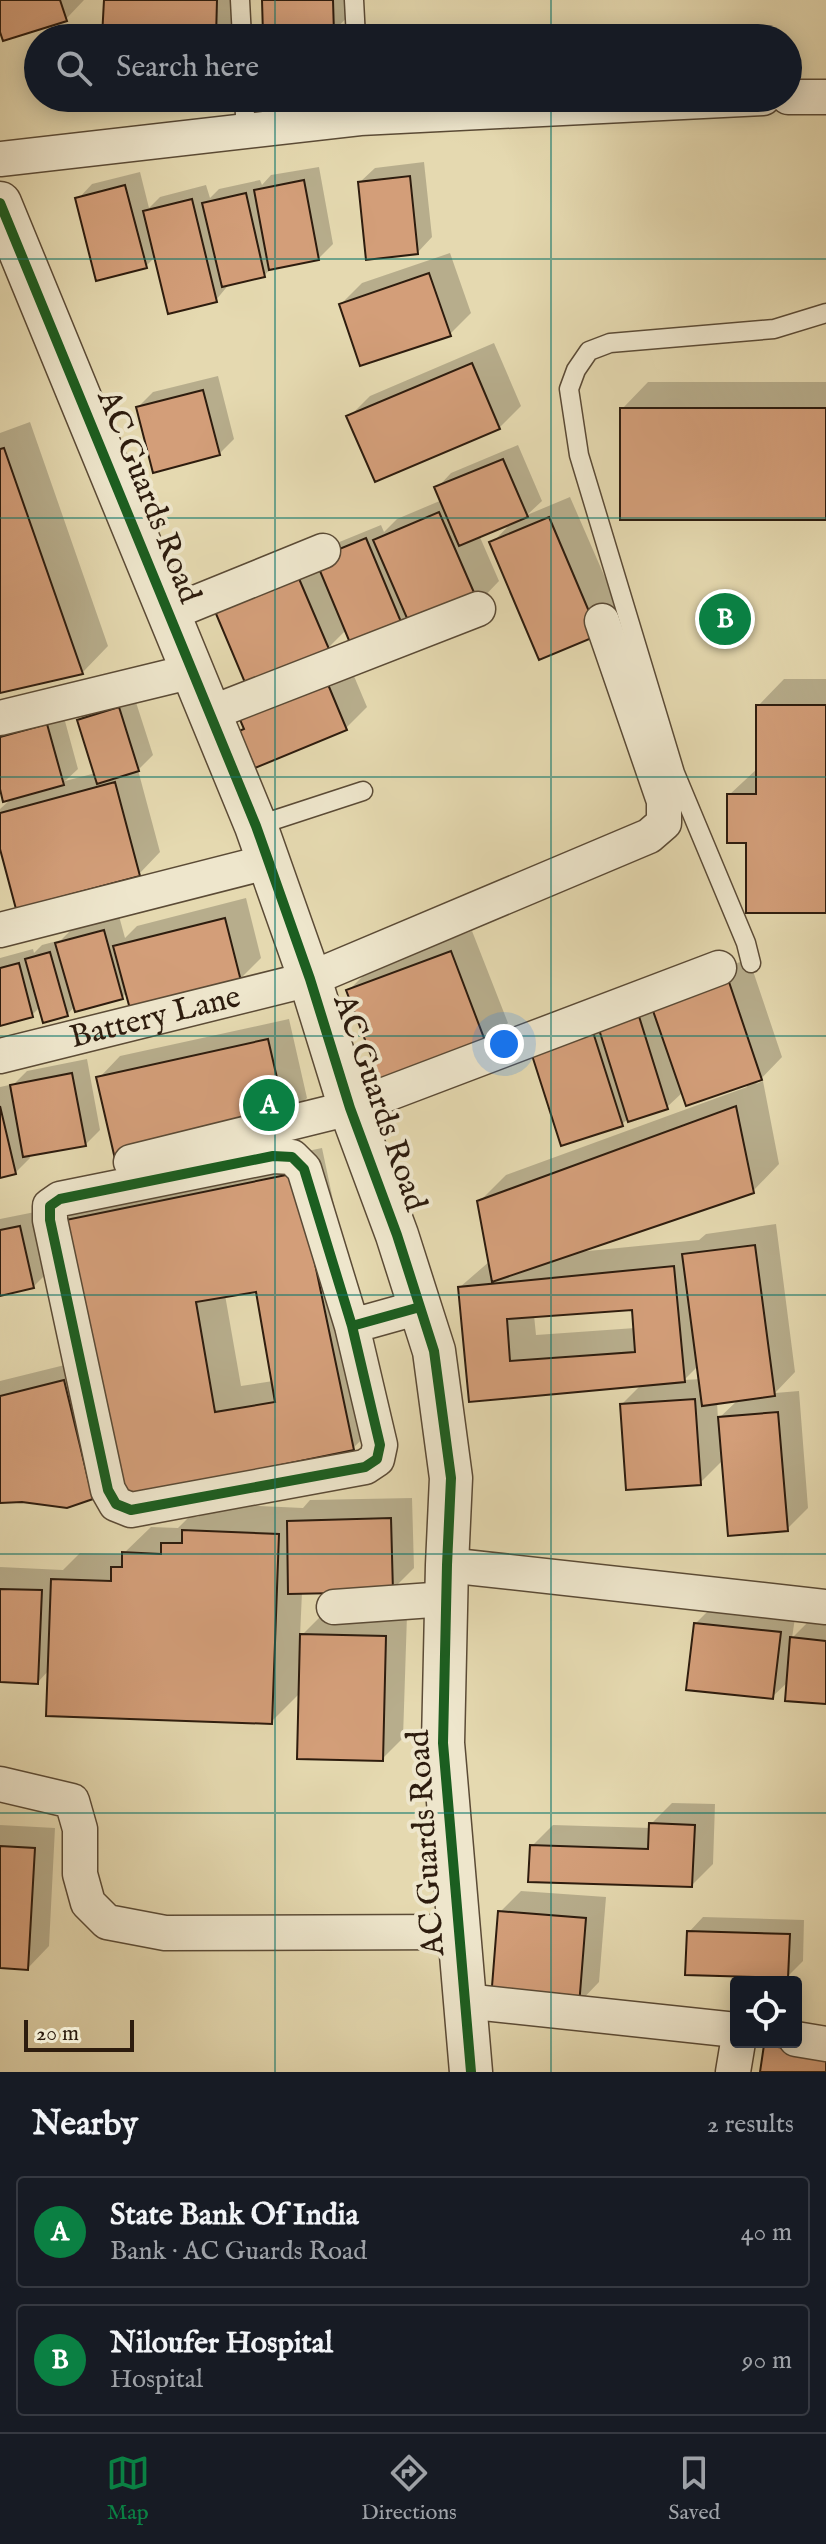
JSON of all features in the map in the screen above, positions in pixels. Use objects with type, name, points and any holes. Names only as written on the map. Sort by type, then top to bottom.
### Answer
[{"type":"street","points":[[802,97],[826,97]]},
{"type":"street","points":[[0,159],[246,132],[341,112]]},
{"type":"street","name":"AC Guards Road","points":[[0,205],[211,713],[262,844],[434,1351],[451,1478],[443,1743],[471,2072]]},
{"type":"street","points":[[168,614],[323,551]]},
{"type":"street","points":[[211,713],[478,609]]},
{"type":"street","name":"Battery Lane","points":[[0,1056],[310,979],[649,836],[664,823],[664,801],[602,621]]},
{"type":"street","points":[[0,718],[193,671]]},
{"type":"street","points":[[0,930],[262,844]]},
{"type":"street","points":[[70,1177],[350,1108],[735,966]]},
{"type":"street","points":[[292,1157],[304,1169],[352,1326],[380,1445],[377,1459],[365,1467],[131,1510],[116,1504],[108,1490],[50,1220],[50,1206],[60,1199],[257,1159],[292,1157]]},
{"type":"street","points":[[352,1326],[420,1307]]},
{"type":"street","points":[[334,1607],[446,1582],[826,1607]]},
{"type":"street","points":[[0,1784],[72,1801],[80,1829],[80,1874],[88,1903],[107,1922],[165,1933],[459,1932]]},
{"type":"street","points":[[465,2001],[730,2029]]},
{"type":"street","points":[[802,2040],[826,2044]]},
{"type":"street","points":[[733,2072],[737,2048]]},
{"type":"lane","points":[[240,0],[241,24]]},
{"type":"lane","points":[[354,0],[355,24]]},
{"type":"lane","points":[[245,112],[246,132]]},
{"type":"lane","points":[[735,966],[746,943],[675,773],[579,455],[569,389],[576,370],[589,351],[610,343],[774,329],[826,313]]},
{"type":"lane","points":[[262,844],[363,791]]},
{"type":"building","points":[[0,0],[60,0],[67,21],[24,24],[24,34],[3,41]]},
{"type":"building","points":[[104,0],[217,0],[216,24],[103,24]]},
{"type":"building","points":[[262,0],[333,0],[334,24],[263,24]]},
{"type":"building","points":[[410,176],[418,254],[366,260],[358,182]]},
{"type":"building","points":[[304,180],[319,260],[269,270],[254,190]]},
{"type":"building","points":[[125,185],[147,268],[96,281],[75,198]]},
{"type":"building","points":[[246,193],[265,277],[222,287],[202,203]]},
{"type":"building","points":[[192,199],[217,302],[168,314],[143,211]]},
{"type":"building","points":[[429,273],[451,336],[360,366],[339,304]]},
{"type":"building","points":[[472,363],[500,429],[375,482],[346,416]]},
{"type":"building","points":[[203,390],[220,455],[153,473],[136,407]]},
{"type":"building","points":[[620,408],[826,408],[826,520],[620,520]]},
{"type":"building","points":[[4,448],[83,674],[0,693],[0,449]]},
{"type":"building","points":[[503,459],[528,517],[459,546],[434,487]]},
{"type":"building","points":[[439,512],[479,604],[413,632],[373,540]]},
{"type":"building","points":[[549,517],[599,635],[539,660],[489,542]]},
{"type":"building","points":[[366,538],[404,629],[353,650],[315,559]]},
{"type":"building","points":[[297,574],[329,649],[246,685],[214,609]]},
{"type":"building","points":[[322,670],[347,730],[255,768],[239,731],[244,729],[238,715]]},
{"type":"building","points":[[756,705],[826,705],[826,913],[746,913],[746,843],[727,843],[727,794],[756,794]]},
{"type":"building","points":[[119,707],[139,771],[97,784],[77,720]]},
{"type":"building","points":[[47,724],[64,785],[3,802],[0,737]]},
{"type":"building","points":[[115,782],[140,876],[16,909],[0,849],[0,813]]},
{"type":"building","points":[[225,918],[241,981],[130,1009],[113,946]]},
{"type":"building","points":[[104,930],[123,999],[75,1012],[55,943]]},
{"type":"building","points":[[451,951],[487,1046],[383,1087],[346,990]]},
{"type":"building","points":[[50,952],[68,1016],[43,1023],[25,959]]},
{"type":"building","points":[[19,963],[33,1017],[0,1026],[0,968]]},
{"type":"building","points":[[728,979],[762,1080],[686,1106],[651,1005]]},
{"type":"building","points":[[637,1010],[668,1109],[628,1122],[597,1023]]},
{"type":"building","points":[[592,1029],[623,1126],[561,1146],[530,1049]]},
{"type":"building","points":[[268,1039],[287,1121],[115,1159],[96,1077]]},
{"type":"building","points":[[72,1073],[86,1146],[23,1157],[10,1085]]},
{"type":"building","points":[[0,1106],[16,1174],[0,1178]]},
{"type":"building","points":[[736,1106],[754,1193],[492,1282],[477,1201]]},
{"type":"building","points":[[296,1173],[354,1450],[119,1498],[61,1221]],"holes":[[[256,1292],[275,1402],[215,1412],[196,1302]]]},
{"type":"building","points":[[20,1226],[34,1288],[0,1296],[0,1230]]},
{"type":"building","points":[[755,1245],[775,1396],[702,1406],[682,1254]]},
{"type":"building","points":[[674,1266],[685,1382],[469,1402],[458,1287]],"holes":[[[632,1310],[635,1352],[510,1361],[507,1319]]]},
{"type":"building","points":[[64,1380],[93,1499],[67,1508],[22,1502],[0,1503],[0,1396]]},
{"type":"building","points":[[695,1399],[701,1485],[626,1490],[620,1404]]},
{"type":"building","points":[[778,1412],[788,1531],[728,1536],[718,1417]]},
{"type":"building","points":[[391,1518],[393,1592],[288,1594],[287,1521]]},
{"type":"building","points":[[182,1530],[279,1534],[272,1724],[46,1716],[51,1579],[111,1581],[111,1567],[122,1567],[122,1552],[161,1554],[161,1543],[182,1543]]},
{"type":"building","points":[[0,1589],[42,1590],[38,1684],[0,1682]]},
{"type":"building","points":[[694,1623],[781,1632],[773,1699],[686,1690]]},
{"type":"building","points":[[300,1634],[386,1636],[383,1761],[297,1759]]},
{"type":"building","points":[[790,1637],[826,1641],[826,1704],[785,1701]]},
{"type":"building","points":[[649,1823],[695,1825],[692,1887],[528,1882],[530,1845],[648,1849]]},
{"type":"building","points":[[0,1846],[35,1848],[28,1970],[0,1968]]},
{"type":"building","points":[[498,1911],[586,1918],[579,2006],[491,1999]]},
{"type":"building","points":[[687,1931],[790,1934],[788,1976],[685,1975]]},
{"type":"building","points":[[764,2048],[826,2054],[826,2072],[760,2072]]},
{"type":"cycle path","points":[[0,203],[256,826],[434,1351],[451,1478],[443,1743],[471,2072]]},
{"type":"cycle path","points":[[352,1326],[380,1445],[377,1459],[365,1467],[131,1510],[116,1504],[108,1490],[50,1220],[50,1206],[60,1199],[273,1156],[292,1157],[304,1169],[352,1326],[420,1307]]},
{"type":"place","name":"Niloufer Hospital","points":[[725,619]]},
{"type":"place","name":"State Bank Of India","points":[[269,1105]]}]
